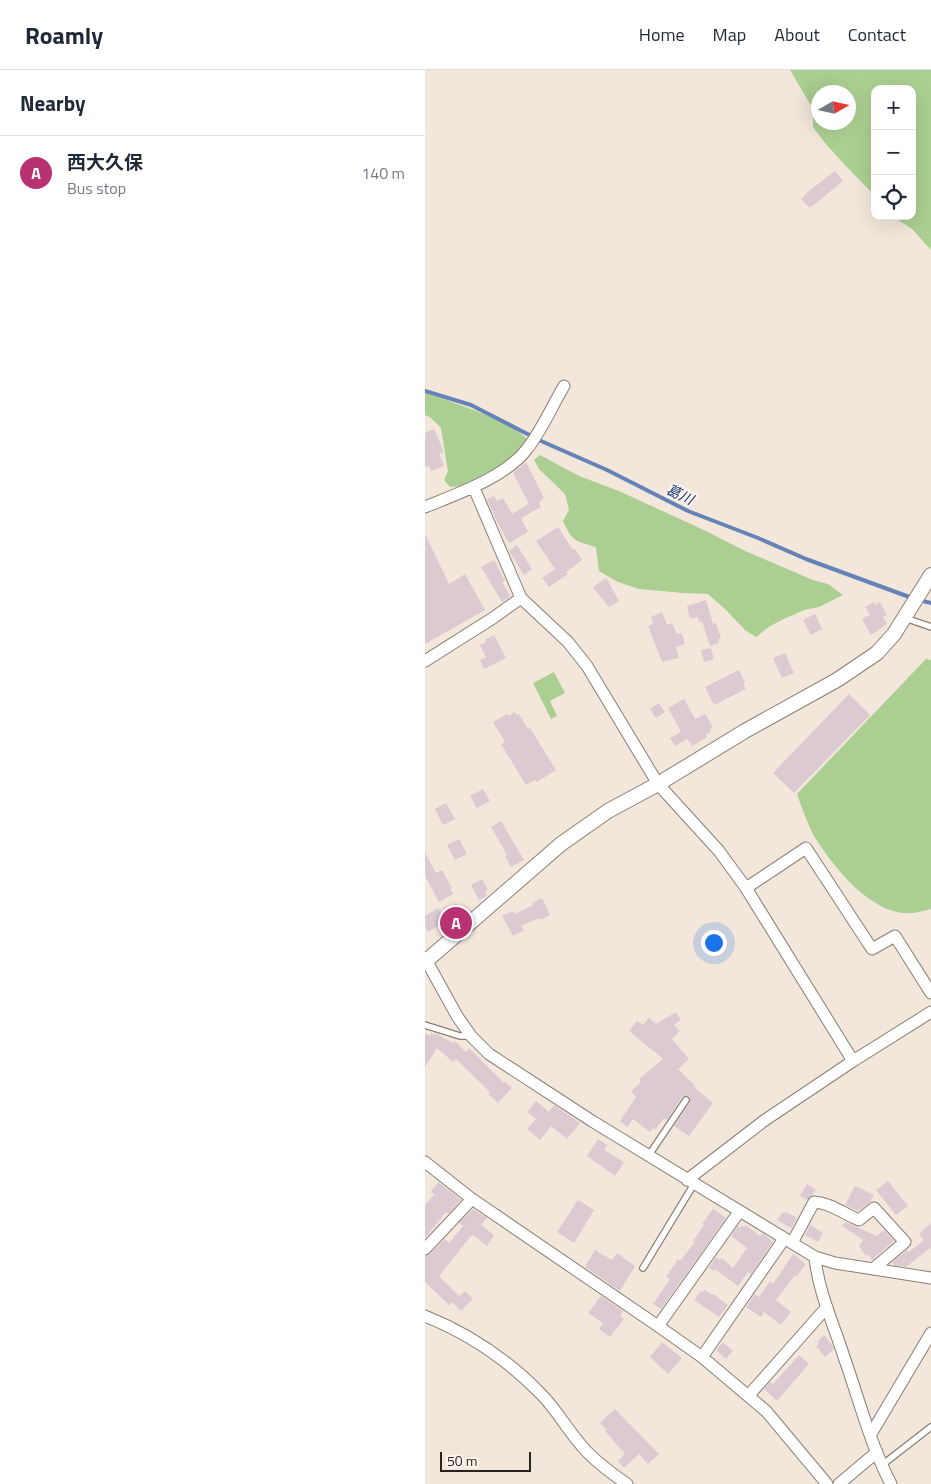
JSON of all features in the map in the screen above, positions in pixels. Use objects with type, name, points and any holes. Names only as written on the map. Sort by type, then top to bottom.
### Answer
[{"type":"street","points":[[425,506],[474,488],[515,461],[528,449],[564,386]]},
{"type":"street","points":[[474,488],[521,598],[568,642],[587,666],[659,784],[719,851],[746,888],[853,1061]]},
{"type":"street","points":[[931,575],[907,615],[877,652],[837,680],[745,731],[659,784],[609,811],[561,844],[425,960],[445,996],[471,1036],[489,1054],[592,1121],[815,1257],[835,1264],[931,1278]]},
{"type":"street","points":[[425,661],[521,598]]},
{"type":"street","points":[[746,888],[805,848],[873,949],[895,936],[931,993]]},
{"type":"street","points":[[691,1182],[765,1120],[931,1012]]},
{"type":"street","points":[[425,1162],[472,1199],[702,1357],[749,1395],[766,1412],[827,1484]]},
{"type":"street","points":[[425,1248],[472,1199]]},
{"type":"street","points":[[702,1357],[788,1241],[814,1202],[825,1203],[843,1214],[859,1220],[874,1208],[905,1242],[873,1269]]},
{"type":"street","points":[[658,1326],[739,1212]]},
{"type":"street","points":[[815,1257],[817,1272],[827,1307],[877,1452],[891,1484]]},
{"type":"street","points":[[749,1395],[827,1307]]},
{"type":"street","points":[[425,1316],[481,1344],[504,1359],[542,1395],[582,1446],[596,1460],[627,1484]]},
{"type":"street","points":[[871,1434],[931,1333]]},
{"type":"street","points":[[839,1484],[877,1452]]},
{"type":"lane","points":[[907,615],[931,627]]},
{"type":"lane","points":[[425,1024],[459,1036],[471,1036]]},
{"type":"lane","points":[[649,1155],[686,1100]]},
{"type":"lane","points":[[643,1268],[691,1182]]},
{"type":"lane","points":[[882,1465],[931,1427]]},
{"type":"green space","points":[[790,70],[931,70],[931,250],[912,229],[898,220],[916,220],[916,85],[871,85],[871,192],[815,130],[856,130],[856,85],[811,85],[811,106]]},
{"type":"green space","points":[[425,393],[496,420],[521,434],[528,441],[506,462],[474,480],[468,486],[450,487],[444,480],[448,471],[441,428],[425,415]]},
{"type":"green space","points":[[540,455],[579,476],[619,491],[743,550],[813,580],[828,584],[843,595],[819,607],[804,610],[788,617],[770,626],[756,637],[745,630],[708,594],[639,589],[618,582],[599,571],[596,547],[575,539],[569,533],[563,521],[569,510],[565,494],[539,469],[534,460]]},
{"type":"green space","points":[[926,659],[931,660],[931,909],[914,913],[901,913],[884,908],[872,901],[839,871],[814,836],[797,794]]},
{"type":"green space","points":[[554,672],[565,693],[550,701],[557,716],[551,719],[533,683]]},
{"type":"building","points":[[835,171],[843,181],[810,208],[801,199]]},
{"type":"building","points":[[434,429],[444,452],[439,454],[444,466],[431,471],[429,466],[425,467],[425,433]]},
{"type":"building","points":[[526,462],[544,498],[539,503],[541,507],[521,518],[528,532],[509,543],[487,499],[494,496],[497,501],[503,498],[512,514],[529,504],[513,473]]},
{"type":"building","points":[[558,527],[582,560],[566,572],[568,574],[549,587],[542,578],[555,569],[536,541]]},
{"type":"building","points":[[425,534],[449,584],[465,574],[485,610],[425,644]]},
{"type":"building","points":[[517,545],[532,569],[524,575],[509,551]]},
{"type":"building","points":[[494,560],[505,581],[502,582],[510,596],[502,602],[481,567]]},
{"type":"building","points":[[606,578],[619,601],[609,607],[593,587]]},
{"type":"building","points":[[706,600],[713,624],[716,623],[721,638],[718,639],[719,643],[710,646],[702,621],[699,622],[698,617],[690,619],[687,606]]},
{"type":"building","points":[[874,602],[875,605],[880,602],[887,615],[883,617],[887,624],[871,635],[862,619],[870,615],[865,607]]},
{"type":"building","points":[[662,612],[667,625],[672,623],[677,634],[682,633],[685,644],[676,647],[679,658],[662,662],[648,626],[653,624],[651,617]]},
{"type":"building","points":[[815,614],[822,629],[811,635],[803,620]]},
{"type":"building","points":[[494,635],[506,658],[484,669],[480,660],[486,657],[480,645]]},
{"type":"building","points":[[711,648],[714,659],[704,662],[701,650]]},
{"type":"building","points":[[785,653],[794,673],[782,678],[773,658]]},
{"type":"building","points":[[739,670],[746,689],[714,705],[705,687]]},
{"type":"building","points":[[849,694],[870,715],[794,793],[773,773]]},
{"type":"building","points":[[684,699],[695,719],[705,714],[713,727],[710,729],[711,732],[706,735],[707,737],[692,746],[687,739],[675,746],[670,738],[681,732],[668,708]]},
{"type":"building","points":[[659,703],[665,712],[656,718],[650,709]]},
{"type":"building","points":[[515,712],[517,715],[519,714],[528,729],[530,728],[556,770],[537,782],[535,780],[526,785],[501,744],[505,742],[493,722]]},
{"type":"building","points":[[483,789],[490,801],[477,808],[470,796]]},
{"type":"building","points":[[446,803],[455,819],[443,825],[435,809]]},
{"type":"building","points":[[501,821],[524,860],[511,867],[505,856],[507,855],[491,827]]},
{"type":"building","points":[[459,839],[467,854],[455,860],[447,845]]},
{"type":"building","points":[[425,853],[436,873],[442,870],[452,888],[450,889],[453,894],[439,902],[425,876]]},
{"type":"building","points":[[482,879],[488,890],[485,892],[487,896],[479,900],[471,885]]},
{"type":"building","points":[[542,898],[550,915],[521,926],[524,930],[513,936],[502,916],[513,911],[515,914]]},
{"type":"building","points":[[438,908],[446,921],[428,932],[425,926],[425,916]]},
{"type":"building","points":[[676,1012],[681,1020],[674,1025],[680,1031],[672,1039],[689,1059],[678,1069],[694,1087],[713,1103],[689,1136],[674,1126],[690,1102],[690,1098],[687,1095],[682,1097],[667,1120],[664,1118],[655,1130],[653,1128],[650,1132],[633,1119],[627,1127],[620,1121],[636,1097],[631,1091],[641,1082],[639,1079],[663,1059],[629,1031],[637,1021],[643,1025],[649,1018],[656,1024]]},
{"type":"building","points":[[425,1033],[430,1036],[431,1033],[434,1035],[435,1033],[453,1043],[455,1041],[466,1052],[469,1048],[504,1083],[512,1088],[498,1103],[488,1094],[490,1092],[456,1059],[453,1062],[437,1048],[425,1067]]},
{"type":"building","points":[[536,1101],[549,1112],[554,1105],[580,1123],[567,1139],[551,1126],[540,1140],[527,1129],[536,1119],[527,1112]]},
{"type":"building","points":[[598,1139],[607,1145],[604,1150],[624,1162],[615,1176],[587,1156]]},
{"type":"building","points":[[888,1181],[908,1206],[896,1215],[876,1190]]},
{"type":"building","points":[[438,1182],[461,1200],[448,1214],[446,1212],[425,1238],[425,1205],[434,1195],[431,1191]]},
{"type":"building","points":[[807,1184],[816,1190],[807,1200],[800,1196]]},
{"type":"building","points":[[855,1186],[874,1195],[870,1202],[858,1211],[845,1205]]},
{"type":"building","points":[[578,1200],[594,1210],[574,1243],[557,1232]]},
{"type":"building","points":[[473,1209],[487,1218],[481,1225],[494,1235],[487,1246],[473,1235],[471,1236],[439,1276],[459,1296],[465,1291],[473,1299],[461,1311],[452,1302],[449,1305],[425,1282],[425,1256],[430,1254],[445,1239],[449,1243],[463,1226],[459,1223]]},
{"type":"building","points":[[713,1209],[726,1218],[661,1309],[653,1304],[670,1279],[666,1277],[678,1259],[680,1261],[695,1242],[693,1241],[704,1225],[702,1224]]},
{"type":"building","points":[[783,1212],[797,1218],[791,1228],[777,1220]]},
{"type":"building","points":[[845,1222],[877,1236],[884,1230],[894,1241],[872,1260],[868,1254],[866,1256],[859,1246],[863,1240],[842,1226]]},
{"type":"building","points":[[931,1223],[931,1249],[906,1267],[894,1265],[892,1262],[924,1240],[919,1234]]},
{"type":"building","points":[[742,1225],[744,1227],[746,1225],[760,1236],[762,1233],[773,1242],[751,1274],[748,1272],[738,1286],[715,1269],[713,1271],[709,1268],[716,1257],[720,1260],[722,1258],[733,1268],[747,1248],[731,1236],[738,1226],[740,1228]]},
{"type":"building","points":[[810,1225],[823,1233],[818,1242],[805,1235]]},
{"type":"building","points":[[595,1250],[612,1260],[617,1253],[635,1266],[620,1291],[585,1267]]},
{"type":"building","points":[[793,1254],[806,1264],[776,1300],[791,1312],[781,1325],[764,1312],[761,1317],[746,1307],[755,1294],[759,1297],[770,1281],[773,1284]]},
{"type":"building","points":[[705,1290],[728,1305],[719,1317],[694,1300],[701,1291]]},
{"type":"building","points":[[601,1296],[623,1311],[620,1316],[624,1319],[610,1337],[599,1329],[603,1323],[588,1313]]},
{"type":"building","points":[[824,1335],[834,1349],[825,1357],[816,1346],[819,1344],[817,1342]]},
{"type":"building","points":[[662,1342],[682,1358],[668,1374],[650,1357]]},
{"type":"building","points":[[723,1342],[733,1351],[726,1359],[716,1350]]},
{"type":"building","points":[[799,1355],[809,1364],[777,1401],[764,1389],[770,1382],[773,1384]]},
{"type":"building","points":[[615,1409],[659,1454],[648,1464],[639,1454],[624,1468],[618,1461],[625,1454],[600,1423]]},
{"type":"waterway","name":"葛川","points":[[425,391],[471,405],[541,441],[607,470],[688,511],[806,559],[912,598]]},
{"type":"waterway","name":"葛川","points":[[919,600],[931,603]]},
{"type":"place","name":"西大久保","points":[[456,923]]}]
